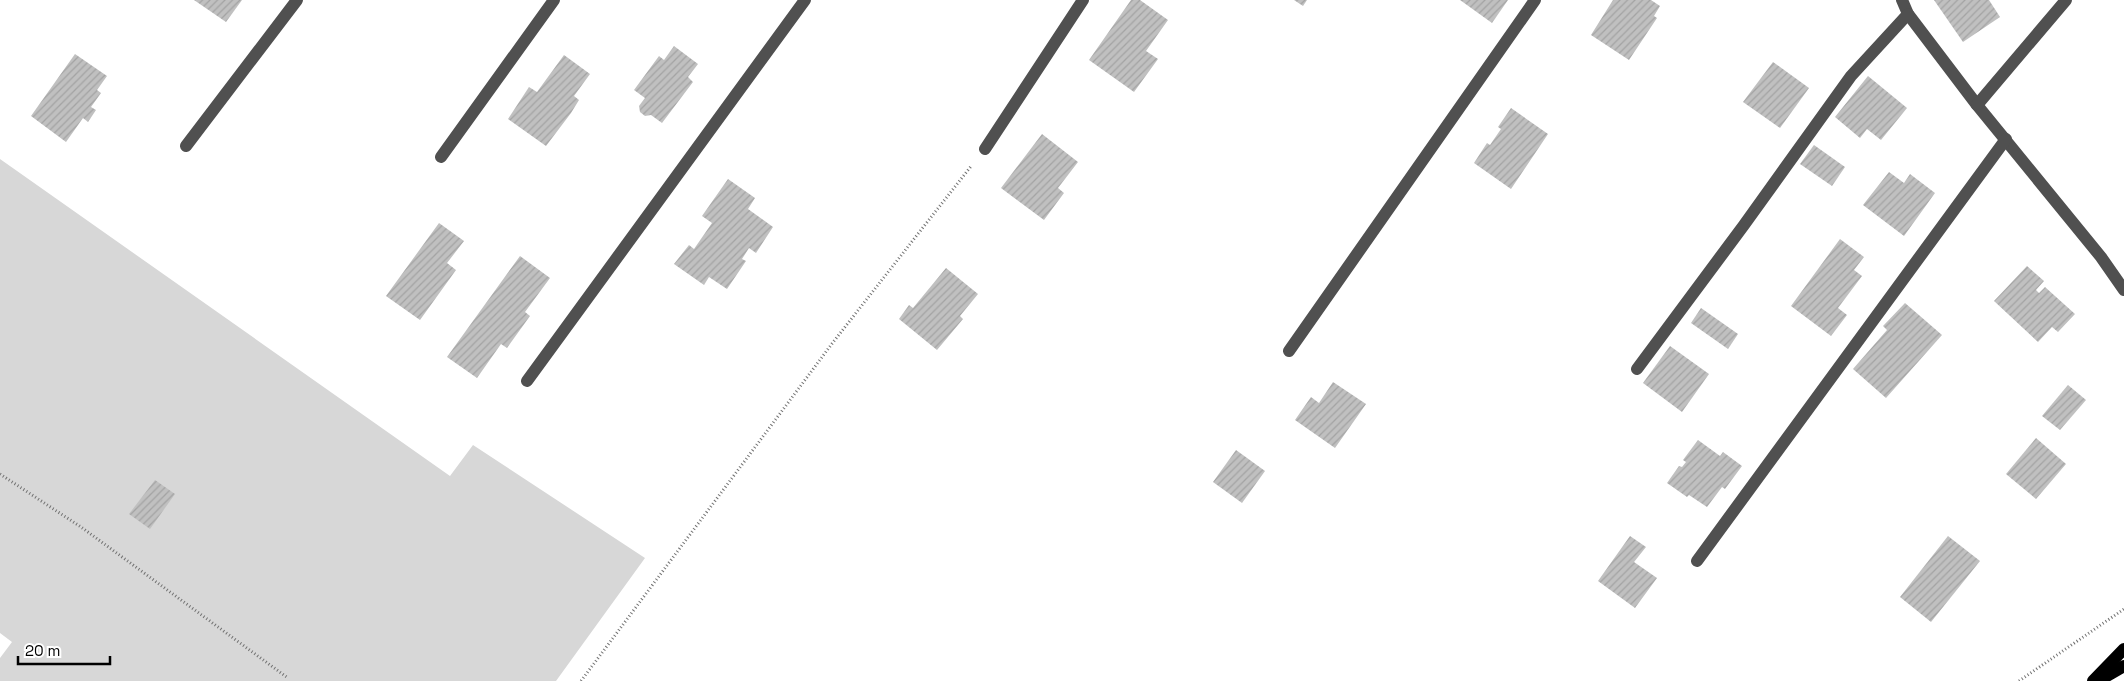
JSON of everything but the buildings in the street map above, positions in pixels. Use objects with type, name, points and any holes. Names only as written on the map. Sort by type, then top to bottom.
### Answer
[{"type":"main road","points":[[2093,681],[2124,649]]},
{"type":"main road","points":[[2098,681],[2124,666]]},
{"type":"street","points":[[186,146],[297,0]]},
{"type":"street","points":[[441,157],[554,0]]},
{"type":"street","points":[[527,381],[805,0]]},
{"type":"street","points":[[985,149],[1083,0]]},
{"type":"street","points":[[1289,351],[1535,0]]},
{"type":"street","points":[[1902,0],[1908,14],[1977,105],[2101,257],[2124,290]]},
{"type":"street","points":[[1977,105],[2066,0]]},
{"type":"street","points":[[1636,369],[1744,225],[1851,76],[1908,14]]},
{"type":"street","points":[[1697,561],[2006,139]]},
{"type":"path","points":[[581,681],[834,341],[985,149]]},
{"type":"path","points":[[0,474],[81,527],[288,678]]},
{"type":"path","points":[[2019,681],[2124,609]]},
{"type":"shaded area","points":[[0,159],[450,476],[473,445],[645,558],[556,681],[0,681],[0,658],[12,642],[0,633]]}]
